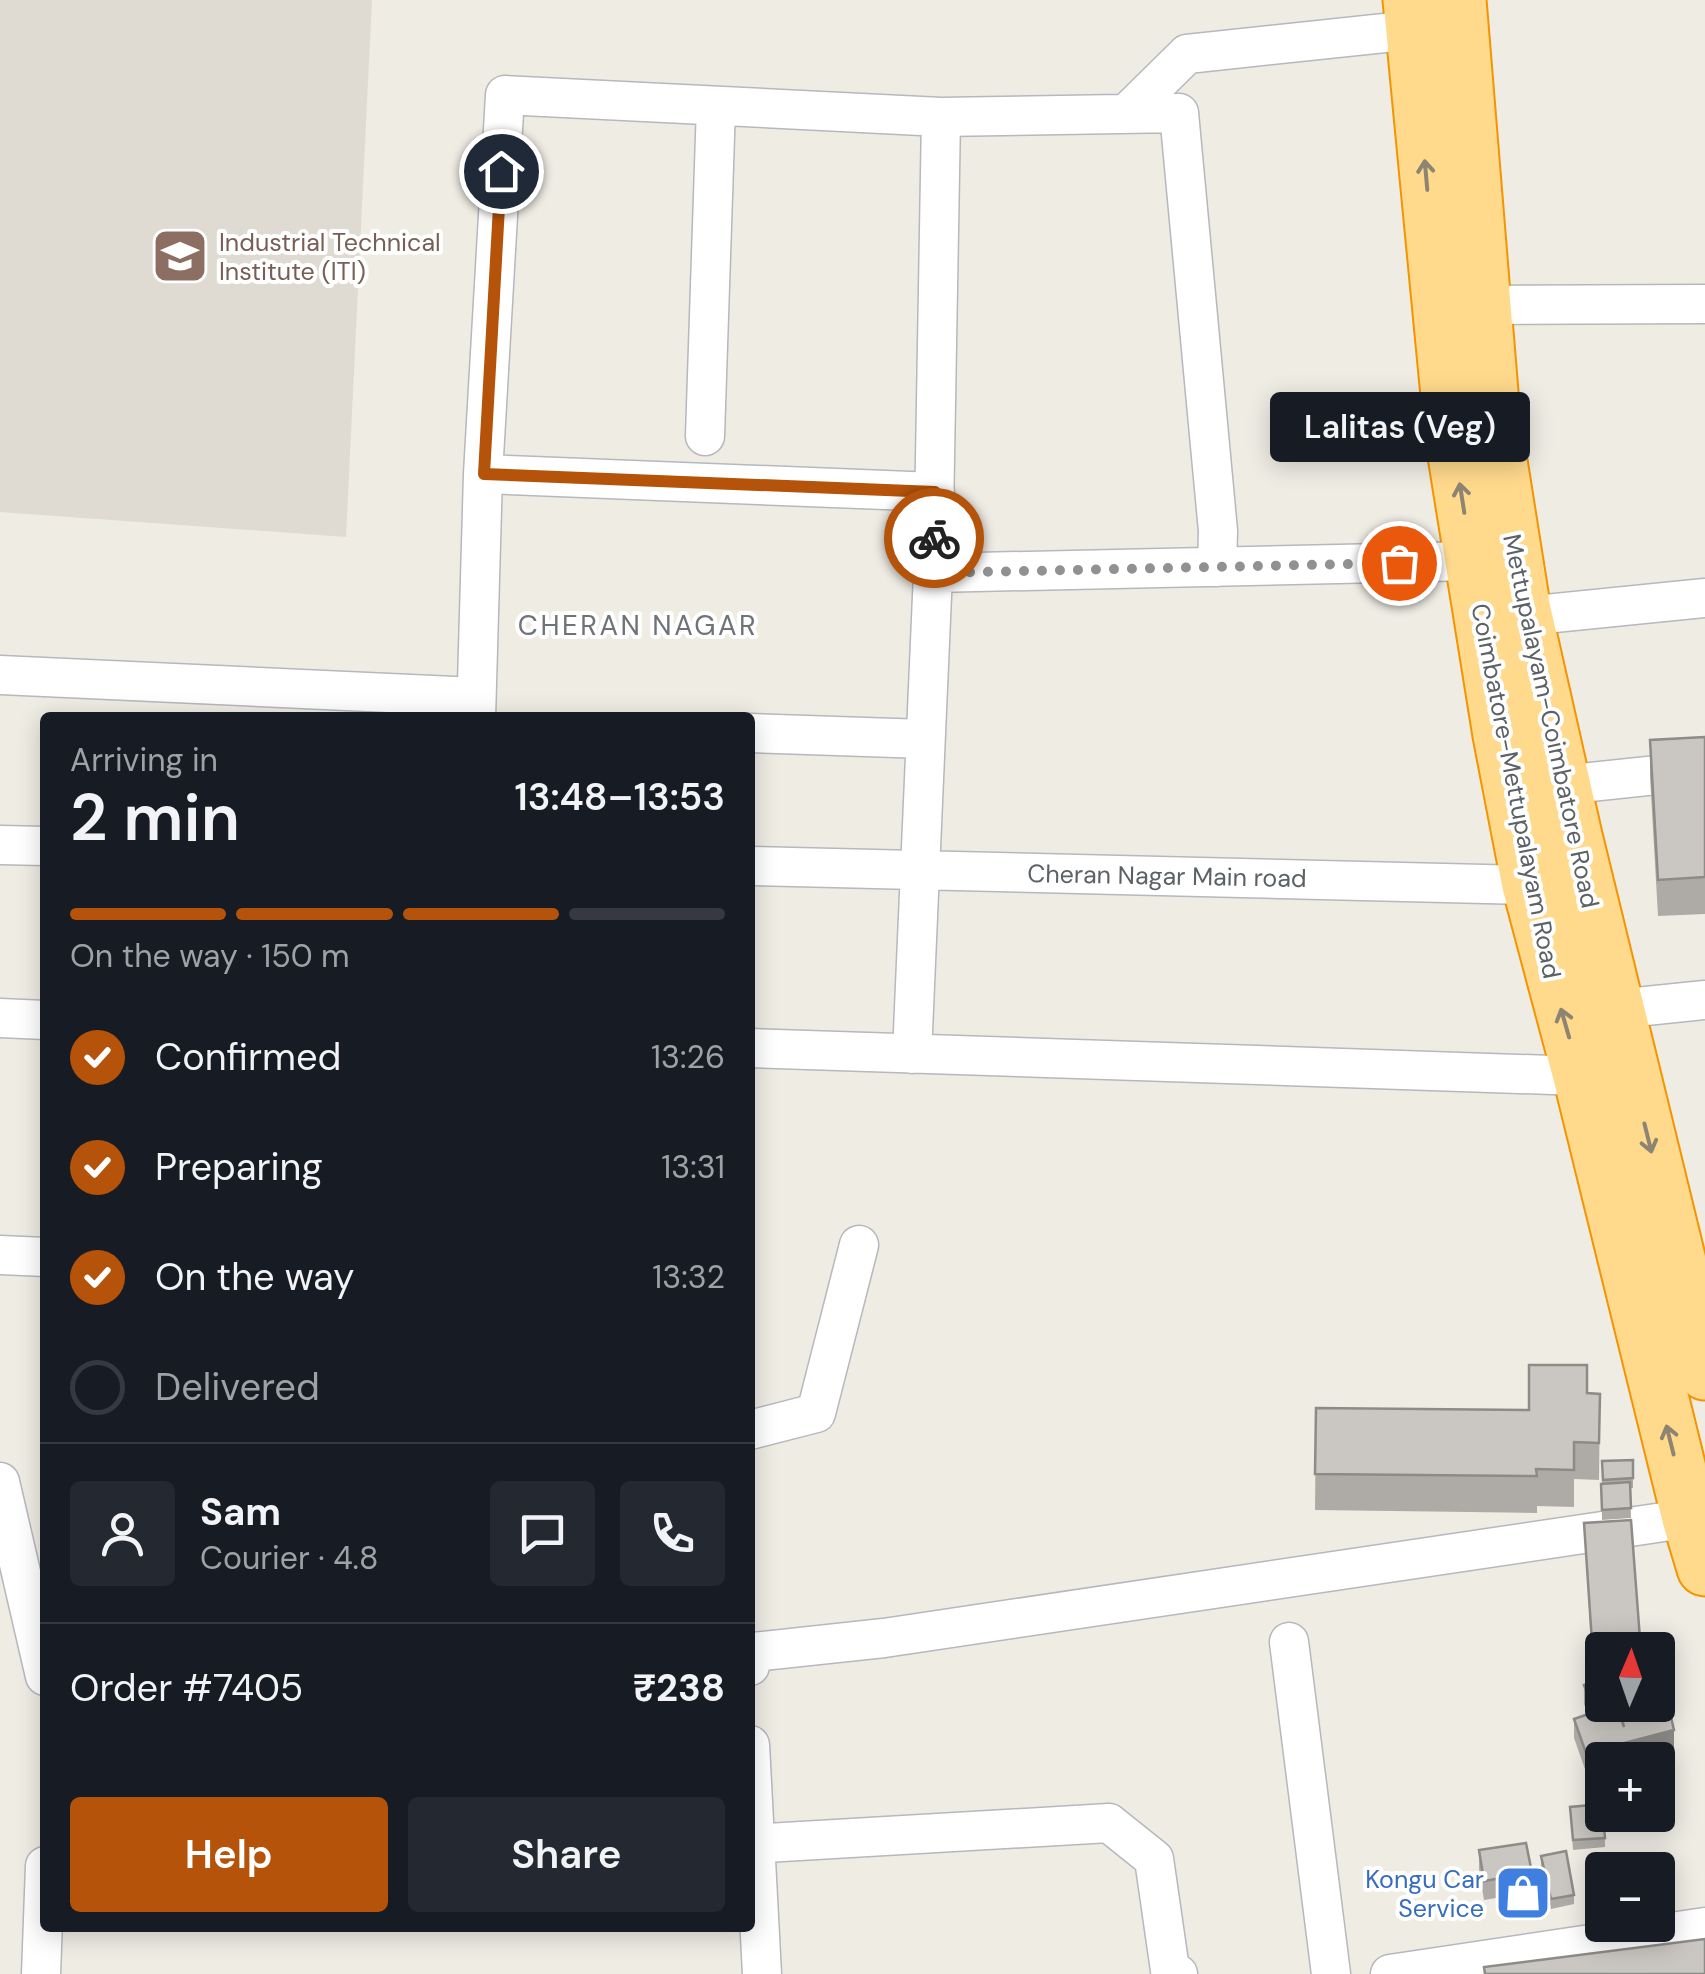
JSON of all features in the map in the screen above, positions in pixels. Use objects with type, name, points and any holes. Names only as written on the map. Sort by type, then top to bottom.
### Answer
[{"type":"highway","name":"Mettupalayam-Coimbatore Road","points":[[1458,0],[1492,417],[1524,616],[1705,1372]]},
{"type":"highway","name":"Coimbatore-Mettupalayam Road","points":[[1412,15],[1438,306],[1472,561],[1530,886],[1697,1543]]},
{"type":"street","points":[[1126,114],[1186,54],[1412,15]]},
{"type":"street","points":[[0,674],[476,707],[484,474],[505,95],[941,116],[1178,113],[1218,531],[1216,567]]},
{"type":"street","points":[[705,436],[716,106]]},
{"type":"street","points":[[912,1054],[933,573],[941,116]]},
{"type":"street","points":[[1482,306],[1705,304]]},
{"type":"street","points":[[484,474],[935,492]]},
{"type":"street","points":[[933,573],[1472,561]]},
{"type":"street","points":[[1524,616],[1705,598]]},
{"type":"street","points":[[755,732],[926,739]]},
{"type":"street","points":[[1562,786],[1705,770]]},
{"type":"street","points":[[0,844],[40,846]]},
{"type":"street","name":"Cheran Nagar Main road","points":[[755,866],[1530,886],[1583,875]]},
{"type":"street","points":[[1617,1009],[1705,1000]]},
{"type":"street","points":[[0,1018],[40,1020]]},
{"type":"street","points":[[755,1048],[1581,1076]]},
{"type":"street","points":[[755,1429],[816,1413],[859,1245]]},
{"type":"street","points":[[0,1256],[40,1257]]},
{"type":"street","points":[[0,1482],[40,1654]]},
{"type":"street","points":[[755,1656],[1697,1543]]},
{"type":"street","points":[[1289,1642],[1331,1974]]},
{"type":"street","points":[[755,1844],[1109,1824],[1154,1858],[1170,1970],[1178,1974]]},
{"type":"street","points":[[755,1873],[762,1974]]},
{"type":"street","points":[[1390,1974],[1705,1927]]},
{"type":"street","points":[[41,1974],[43,1932]]},
{"type":"shaded area","name":"Industrial Technical Institute (ITI)","points":[[0,0],[372,0],[346,537],[0,512]]},
{"type":"building","points":[[1705,737],[1705,877],[1658,880],[1650,740]]},
{"type":"building","points":[[1529,1365],[1587,1365],[1587,1393],[1600,1394],[1599,1443],[1574,1442],[1574,1470],[1536,1469],[1537,1476],[1315,1474],[1316,1408],[1529,1410]]},
{"type":"building","points":[[1633,1460],[1633,1478],[1603,1480],[1602,1461]]},
{"type":"building","points":[[1630,1482],[1631,1508],[1602,1510],[1601,1484]]},
{"type":"building","points":[[1631,1520],[1639,1632],[1591,1632],[1584,1523]]},
{"type":"building","points":[[1585,1715],[1585,1722],[1622,1722],[1624,1727],[1623,1722],[1672,1722],[1674,1730],[1628,1742],[1585,1742],[1585,1750],[1574,1719]]},
{"type":"building","points":[[1585,1806],[1585,1832],[1604,1832],[1605,1838],[1573,1840],[1570,1807]]},
{"type":"building","points":[[1526,1843],[1532,1873],[1484,1881],[1479,1850]]},
{"type":"building","points":[[1566,1851],[1574,1895],[1551,1899],[1541,1856]]},
{"type":"building","points":[[1705,1939],[1705,1974],[1485,1974],[1484,1967]]},
{"type":"way so far","points":[[934,538],[933,573],[1399,563]]},
{"type":"place","name":"Industrial Technical Institute (ITI)","points":[[180,256]]},
{"type":"place","name":"Lalitas (Veg)","points":[[1399,563]]},
{"type":"place","name":"Kongu Car Service","points":[[1523,1893]]},
{"type":"district","name":"CHERAN NAGAR","points":[[638,625]]},
{"type":"route","points":[[501,171],[484,474],[935,492],[934,538]]}]
